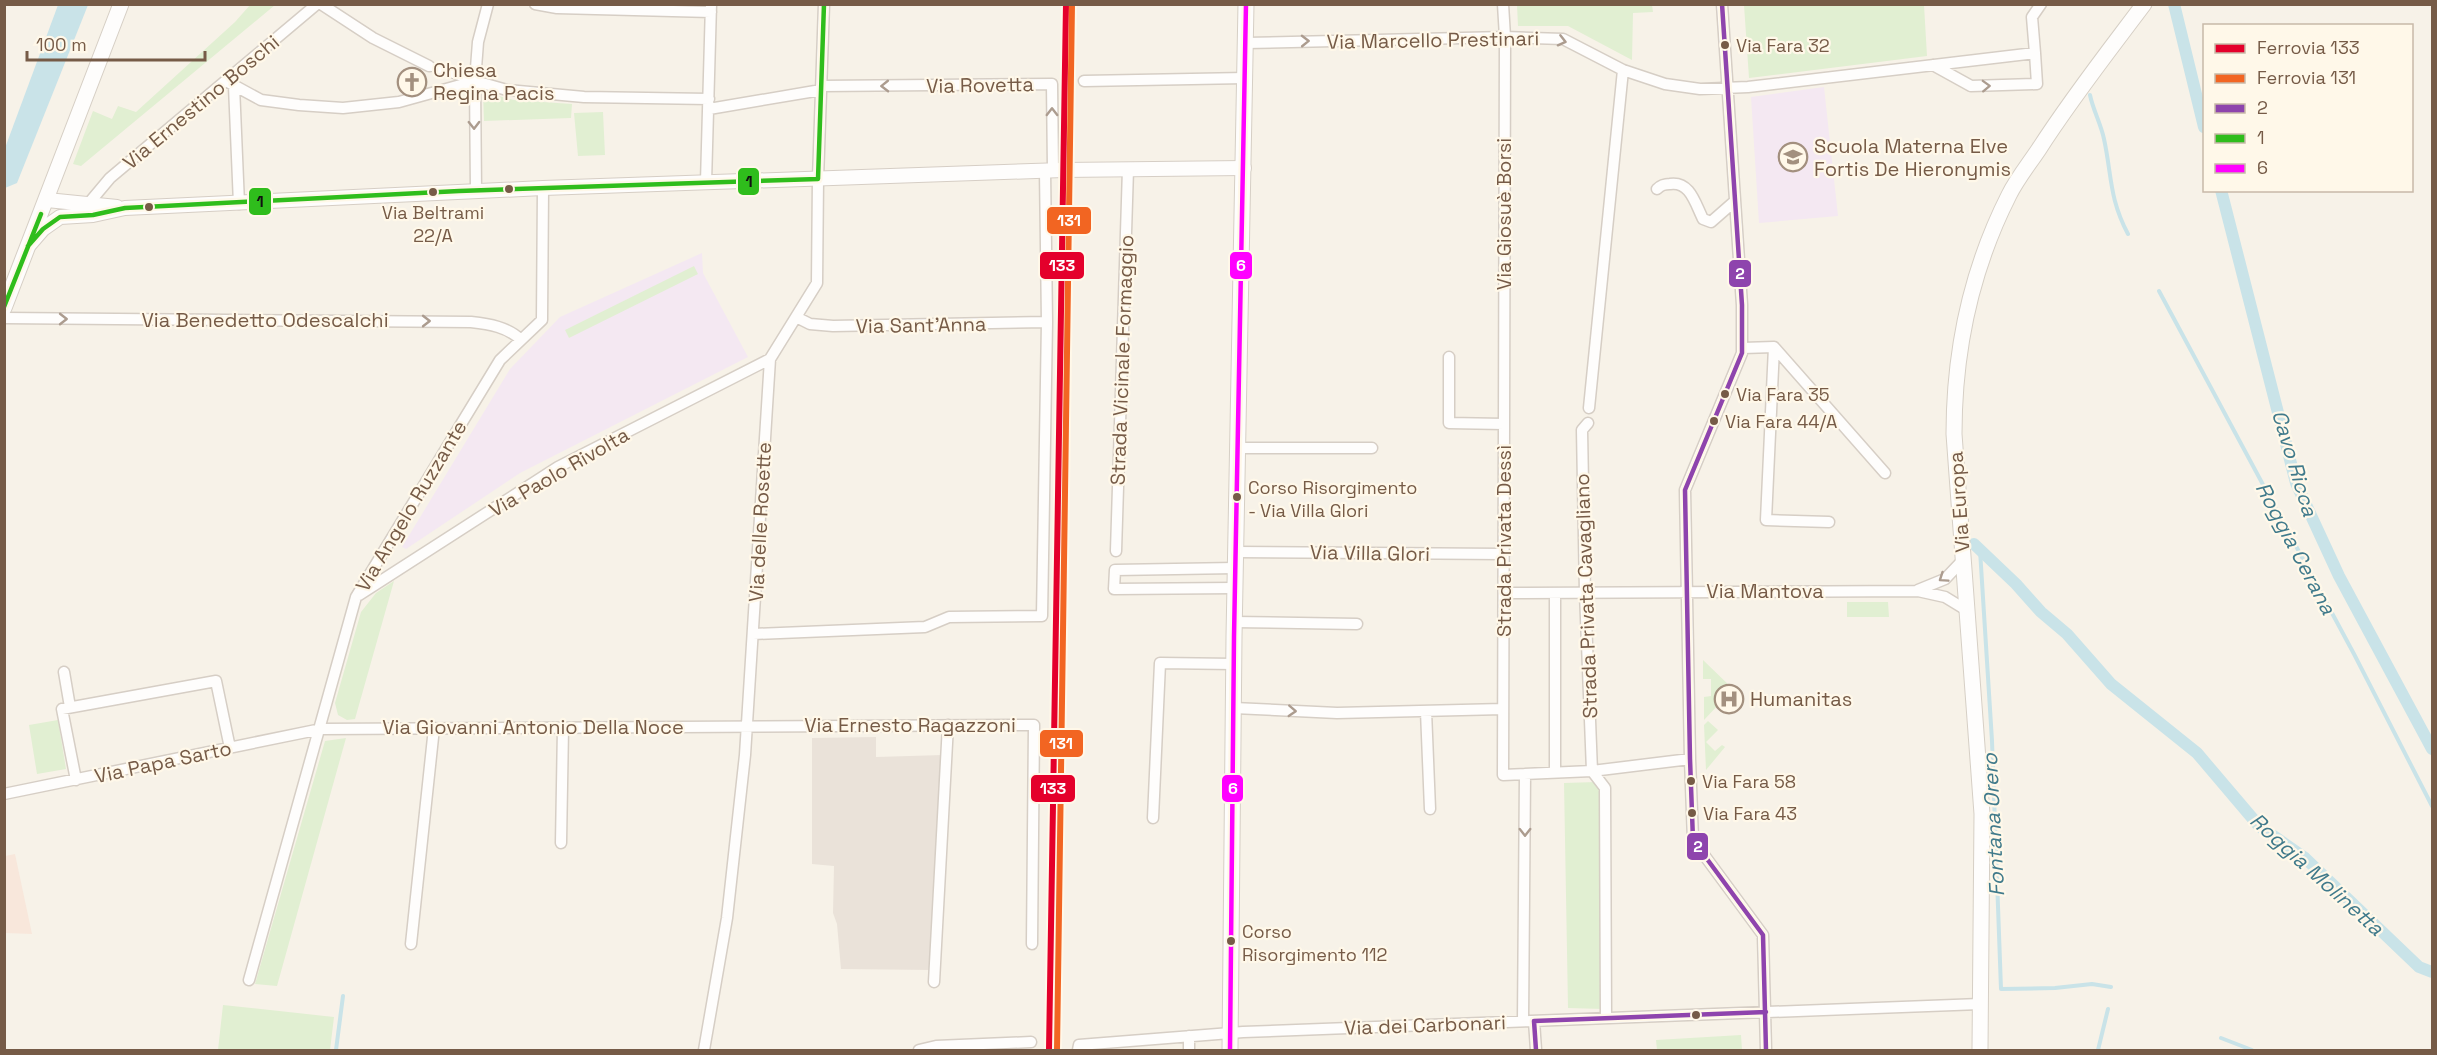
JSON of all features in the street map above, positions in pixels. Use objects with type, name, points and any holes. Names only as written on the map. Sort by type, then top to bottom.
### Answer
[{"type":"main road","points":[[4,308],[121,4]]},
{"type":"main road","points":[[1230,1050],[1234,622],[1246,4]]},
{"type":"main road","name":"Via Europa","points":[[1980,1050],[1982,814],[1954,434],[1954,398],[1961,337],[1972,292],[1990,239],[2010,194],[2068,104],[2144,4]]},
{"type":"street","name":"Via Ernestino Boschi","points":[[89,202],[110,178],[230,84],[317,4]]},
{"type":"street","points":[[321,4],[373,38],[429,66],[507,90],[709,104],[821,88]]},
{"type":"street","points":[[476,191],[475,81],[478,42],[488,4]]},
{"type":"street","points":[[535,4],[557,8],[711,8],[706,182]]},
{"type":"street","name":"Via delle Rosette","points":[[704,1050],[727,918],[746,726],[770,359],[817,283],[824,4]]},
{"type":"street","name":"Via Giosuè Borsi","points":[[1503,4],[1505,37],[1504,424]]},
{"type":"street","points":[[1722,4],[1743,348],[1685,490],[1693,840],[1763,936],[1766,1050]]},
{"type":"street","points":[[1933,65],[1971,86],[2037,84],[2032,17],[2041,4]]},
{"type":"street","name":"Via Marcello Prestinari","points":[[1246,43],[1505,37],[1563,39],[1623,70],[1665,84],[1700,89],[1728,89],[2035,53]]},
{"type":"street","points":[[1589,408],[1623,70]]},
{"type":"street","points":[[1084,81],[1245,78]]},
{"type":"street","points":[[230,84],[261,100],[343,108],[399,102],[475,81]]},
{"type":"street","points":[[230,84],[239,204]]},
{"type":"street","name":"Via Rovetta","points":[[821,88],[1052,84],[1049,171]]},
{"type":"street","points":[[28,246],[43,229],[60,217],[93,215],[125,208],[706,182],[1049,171],[1244,168]]},
{"type":"street","name":"Strada Vicinale Formaggio","points":[[1116,551],[1128,169]]},
{"type":"street","points":[[753,634],[925,627],[949,617],[1042,616],[1049,171]]},
{"type":"street","points":[[1657,189],[1660,185],[1679,183],[1686,187],[1702,219],[1711,222],[1735,201]]},
{"type":"street","name":"Via Angelo Ruzzante","points":[[249,980],[321,729],[356,597],[500,360],[542,320],[543,188]]},
{"type":"street","points":[[45,204],[89,202],[125,208]]},
{"type":"street","points":[[45,204],[60,217]]},
{"type":"street","name":"Via Benedetto Odescalchi","points":[[4,318],[471,322],[492,325],[510,332],[521,340]]},
{"type":"street","name":"Via Sant'Anna","points":[[796,318],[810,324],[833,326],[1047,322]]},
{"type":"street","points":[[1743,348],[1774,347]]},
{"type":"street","points":[[1774,347],[1885,473]]},
{"type":"street","points":[[1774,347],[1766,520],[1829,522]]},
{"type":"street","name":"Strada Privata Dessì","points":[[1449,357],[1449,423],[1504,424],[1503,775],[1525,774]]},
{"type":"street","name":"Via Paolo Rivolta","points":[[356,597],[558,467],[770,359]]},
{"type":"street","name":"Strada Privata Cavagliano","points":[[1588,423],[1582,430],[1592,771]]},
{"type":"street","points":[[1238,448],[1372,448]]},
{"type":"street","name":"Via Villa Glori","points":[[1236,552],[1504,554]]},
{"type":"street","name":"Via Mantova","points":[[1918,591],[1945,579],[1964,559]]},
{"type":"street","points":[[1235,568],[1115,570],[1114,589],[1235,588]]},
{"type":"street","name":"Via Mantova","points":[[1504,592],[1918,591],[1945,597],[1968,611]]},
{"type":"street","points":[[1555,593],[1555,772]]},
{"type":"street","points":[[1234,622],[1357,624]]},
{"type":"street","points":[[1153,818],[1160,663],[1234,664]]},
{"type":"street","points":[[64,672],[70,707]]},
{"type":"street","points":[[76,780],[62,709],[70,707],[216,681],[230,748]]},
{"type":"street","points":[[1234,708],[1337,713],[1503,710]]},
{"type":"street","points":[[1426,711],[1430,809]]},
{"type":"street","points":[[934,982],[948,725]]},
{"type":"street","name":"Via Ernesto Ragazzoni","points":[[746,726],[1034,725],[1032,944]]},
{"type":"street","name":"Via Giovanni Antonio Della Noce","points":[[321,729],[746,726]]},
{"type":"street","points":[[411,944],[434,728]]},
{"type":"street","points":[[561,843],[563,728]]},
{"type":"street","name":"Via Papa Sarto","points":[[4,794],[321,729]]},
{"type":"street","points":[[1536,1050],[1529,1021],[1525,774],[1592,771],[1690,759]]},
{"type":"street","points":[[1592,771],[1605,788],[1606,1018]]},
{"type":"street","name":"Via dei Carbonari","points":[[1078,1048],[1230,1033],[1980,1004]]},
{"type":"street","points":[[1189,1036],[1189,1050]]},
{"type":"street","points":[[919,1050],[936,1046],[1031,1042]]},
{"type":"shaded area","name":"Scuola Materna Elve Fortis De Hieronymis","points":[[1824,87],[1838,216],[1759,223],[1751,97]]},
{"type":"shaded area","points":[[702,253],[703,273],[748,357],[520,473],[406,549],[402,547],[510,369],[560,317]]},
{"type":"shaded area","points":[[876,737],[876,757],[943,755],[932,970],[841,969],[837,924],[833,913],[834,866],[812,864],[812,738]]},
{"type":"shaded area","points":[[15,854],[32,934],[5,933],[5,856]]},
{"type":"green space","points":[[250,5],[275,5],[81,166],[73,164],[93,111],[112,119],[118,106],[136,112],[235,22]]},
{"type":"green space","points":[[1517,5],[1652,5],[1653,12],[1633,13],[1632,60],[1568,26],[1518,26]]},
{"type":"green space","points":[[1744,5],[1924,5],[1927,56],[1749,78]]},
{"type":"green space","points":[[483,92],[514,100],[572,104],[571,118],[484,121]]},
{"type":"green space","points":[[603,112],[605,155],[578,156],[574,113]]},
{"type":"green space","points":[[694,266],[698,274],[569,338],[565,330]]},
{"type":"green space","points":[[394,581],[355,719],[347,720],[338,715],[335,703],[361,612],[376,593]]},
{"type":"green space","points":[[1847,602],[1888,602],[1889,617],[1847,617]]},
{"type":"green space","points":[[1703,660],[1733,689],[1731,692],[1720,692],[1720,703],[1704,720],[1704,697],[1711,696],[1711,679],[1703,679]]},
{"type":"green space","points":[[58,720],[66,769],[37,774],[29,725]]},
{"type":"green space","points":[[1708,721],[1718,730],[1706,742],[1715,751],[1722,745],[1725,747],[1706,770],[1704,725]]},
{"type":"green space","points":[[346,738],[277,986],[255,984],[325,741]]},
{"type":"green space","points":[[1596,782],[1600,791],[1603,1009],[1568,1008],[1564,783]]},
{"type":"green space","points":[[223,1005],[334,1017],[330,1050],[218,1050]]},
{"type":"green space","points":[[1741,1035],[1742,1050],[1657,1050],[1656,1040]]},
{"type":"water","points":[[58,5],[88,5],[17,183],[5,188],[5,148]]},
{"type":"waterway","name":"Cavo Ricca","points":[[2174,4],[2203,123]]},
{"type":"waterway","name":"Roggia Cerana","points":[[2090,95],[2104,139],[2117,209],[2128,234]]},
{"type":"waterway","name":"Cavo Ricca","points":[[2222,192],[2296,483],[2339,576],[2432,749]]},
{"type":"waterway","name":"Roggia Cerana","points":[[2159,291],[2354,654],[2432,806]]},
{"type":"waterway","name":"Roggia Molinetta","points":[[1974,544],[2016,584],[2041,612],[2067,634],[2111,684],[2197,753],[2259,826],[2305,858],[2419,967],[2432,972]]},
{"type":"waterway","name":"Fontana Orero","points":[[1980,550],[1992,741],[2001,989],[2055,988],[2092,984],[2111,987]]},
{"type":"waterway","points":[[336,1050],[343,996]]},
{"type":"waterway","points":[[2098,1050],[2108,1009]]},
{"type":"waterway","name":"Fontana Orero","points":[[2221,1038],[2252,1050]]},
{"type":"rail line","name":"133","points":[[1049,1050],[1066,4]]},
{"type":"rail line","name":"131","points":[[1057,1050],[1072,4]]},
{"type":"transit line","name":"1","points":[[28,246],[43,229],[60,217],[93,215],[125,208],[459,191],[818,179],[824,4]]},
{"type":"transit line","name":"6","points":[[1230,1050],[1234,637],[1246,4]]},
{"type":"transit line","name":"2","points":[[1722,4],[1742,305],[1742,353],[1685,490],[1693,840],[1763,935],[1766,1050]]},
{"type":"transit line","name":"1","points":[[4,307],[41,214]]},
{"type":"transit line","name":"2","points":[[1536,1050],[1534,1021],[1766,1012]]},
{"type":"place","name":"Via Fara 32","points":[[1725,45]]},
{"type":"place","name":"Chiesa Regina Pacis","points":[[412,82]]},
{"type":"place","name":"Scuola Materna Elve Fortis De Hieronymis","points":[[1793,157]]},
{"type":"place","name":"Via Beltrami 22/A","points":[[433,192]]},
{"type":"place","name":"Via Fara 35","points":[[1725,394]]},
{"type":"place","name":"Via Fara 44/A","points":[[1714,421]]},
{"type":"place","name":"Corso Risorgimento - Via Villa Glori","points":[[1237,497]]},
{"type":"place","name":"Humanitas","points":[[1729,699]]},
{"type":"place","name":"Via Fara 58","points":[[1691,781]]},
{"type":"place","name":"Via Fara 43","points":[[1692,813]]},
{"type":"place","name":"Corso Risorgimento 112","points":[[1231,941]]}]
